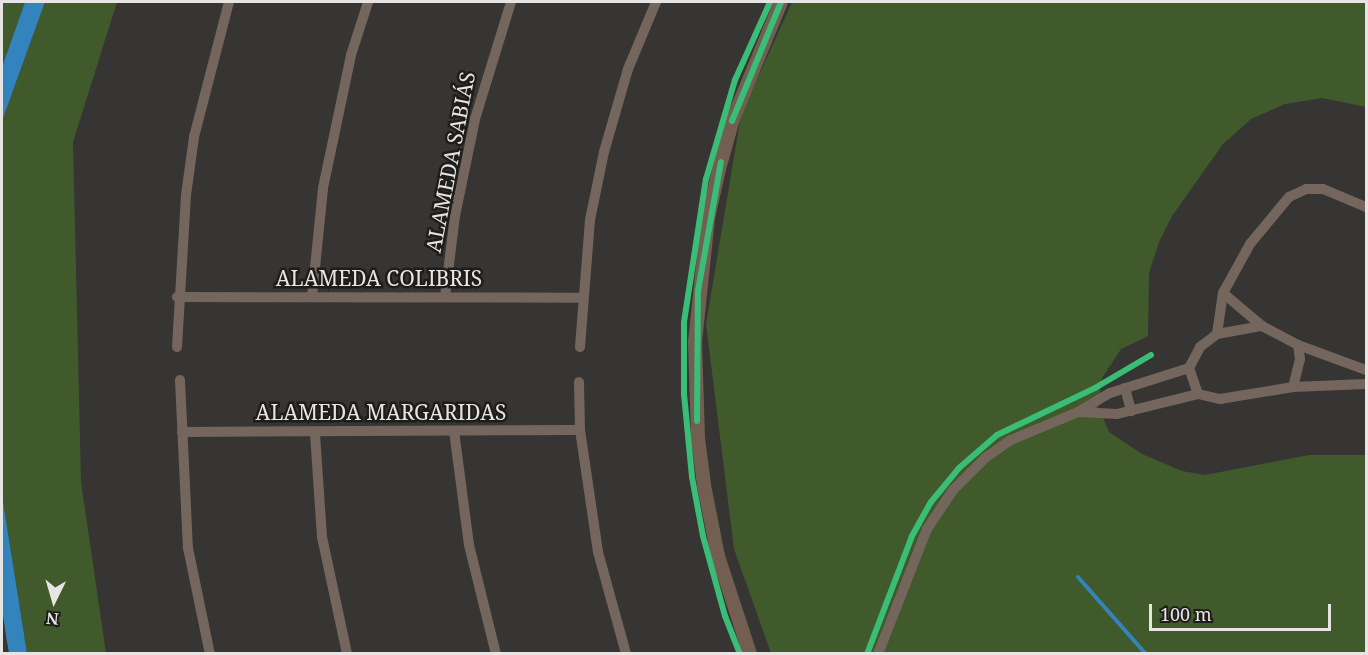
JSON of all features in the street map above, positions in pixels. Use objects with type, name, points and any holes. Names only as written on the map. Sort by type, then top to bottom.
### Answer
[{"type":"street","points":[[177,347],[177,297],[194,137],[229,2]]},
{"type":"street","points":[[312,297],[323,188],[351,55],[368,2]]},
{"type":"street","name":"ALAMEDA SABIÁS","points":[[445,297],[455,216],[475,119],[511,2]]},
{"type":"street","points":[[580,347],[581,298],[590,220],[613,117],[656,2]]},
{"type":"street","points":[[750,654],[718,556],[704,484],[698,438],[695,342],[708,218],[719,169],[733,119],[781,2]]},
{"type":"street","points":[[1217,334],[1223,293],[1250,244],[1289,197],[1306,189],[1323,189],[1366,207]]},
{"type":"street","points":[[1223,293],[1262,326],[1298,345],[1366,370]]},
{"type":"street","name":"ALAMEDA COLIBRIS","points":[[177,297],[581,298]]},
{"type":"street","points":[[878,654],[915,553],[952,490],[985,458],[1011,440],[1078,412],[1125,388],[1189,368],[1200,347],[1217,334],[1262,326]]},
{"type":"street","points":[[1293,387],[1300,359],[1298,345]]},
{"type":"street","points":[[1189,368],[1198,394]]},
{"type":"street","points":[[180,380],[188,548],[210,654]]},
{"type":"street","points":[[579,382],[580,430],[598,552],[626,654]]},
{"type":"street","points":[[1078,412],[1131,411],[1198,394],[1220,399],[1293,387],[1366,384]]},
{"type":"street","points":[[1125,388],[1131,411]]},
{"type":"street","name":"ALAMEDA MARGARIDAS","points":[[182,432],[315,434],[580,430]]},
{"type":"street","points":[[454,431],[469,545],[496,654]]},
{"type":"street","points":[[315,434],[322,537],[347,654]]},
{"type":"green space","points":[[2,2],[25,2],[2,67]]},
{"type":"green space","points":[[45,2],[117,2],[73,142],[81,482],[106,653],[27,653],[2,495],[2,121]]},
{"type":"green space","points":[[792,2],[1366,2],[1366,107],[1322,98],[1285,104],[1251,119],[1223,144],[1172,216],[1159,242],[1149,273],[1148,336],[1121,349],[1102,378],[1098,406],[1109,432],[1142,454],[1182,471],[1205,475],[1309,455],[1366,455],[1366,653],[771,653],[734,549],[706,324],[741,115]]},
{"type":"water","points":[[25,2],[45,2],[2,121],[2,67]]},
{"type":"water","points":[[2,495],[27,653],[9,653],[7,642],[2,609]]},
{"type":"waterway","points":[[1078,577],[1146,654]]},
{"type":"cycle path","points":[[740,654],[725,616],[703,536],[692,477],[684,394],[684,322],[706,179],[735,80],[770,2]]},
{"type":"cycle path","points":[[732,121],[781,2]]},
{"type":"cycle path","points":[[697,421],[698,291],[721,162]]},
{"type":"cycle path","points":[[867,654],[912,536],[931,502],[959,468],[997,435],[1095,388],[1151,355]]}]
